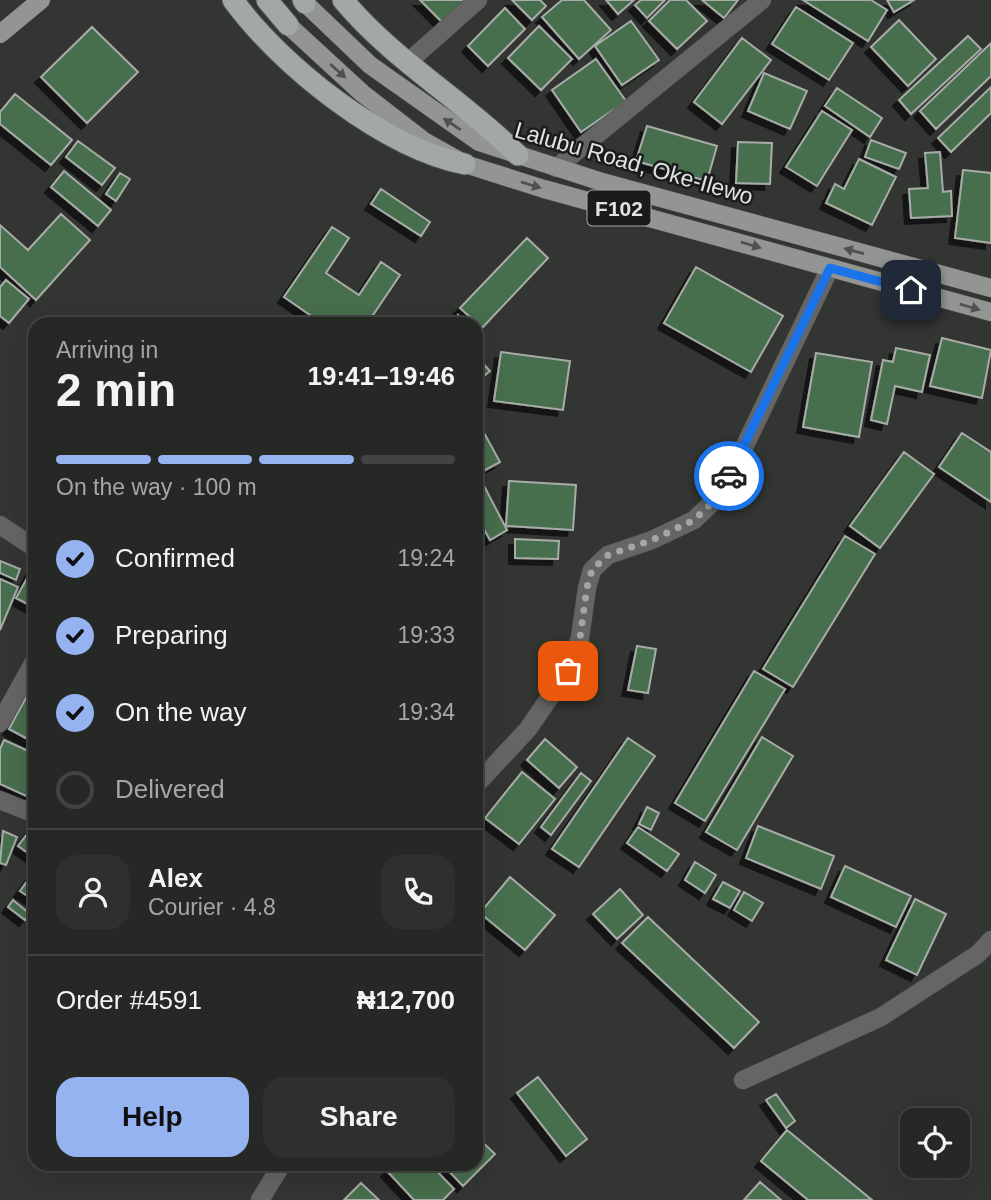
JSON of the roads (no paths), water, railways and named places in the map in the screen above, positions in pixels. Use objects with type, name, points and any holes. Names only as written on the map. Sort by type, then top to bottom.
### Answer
[{"type":"highway","points":[[233,0],[317,86],[376,128],[435,158],[465,164]]},
{"type":"highway","name":"F102","points":[[267,0],[288,25]]},
{"type":"highway","points":[[343,0],[407,63],[487,124],[518,155]]},
{"type":"main road","points":[[0,34],[41,0]]},
{"type":"main road","name":"Lalubu Road, Oke-Ilewo","points":[[304,1],[370,65],[479,142],[556,168],[991,288]]},
{"type":"main road","name":"Lalubu Road, Oke-Ilewo","points":[[288,25],[371,100],[424,141],[465,164],[544,189],[991,312]]},
{"type":"street","points":[[407,63],[478,0]]},
{"type":"street","points":[[556,168],[762,0]]},
{"type":"street","points":[[483,777],[528,729],[568,671],[580,638],[592,570],[608,555],[652,540],[694,520],[714,501],[738,460],[830,268]]},
{"type":"street","points":[[0,525],[28,543]]},
{"type":"street","points":[[0,723],[28,673]]},
{"type":"street","points":[[0,800],[28,811]]},
{"type":"street","points":[[743,1080],[881,1017],[978,954],[991,940]]},
{"type":"street","points":[[260,1200],[278,1171]]}]
